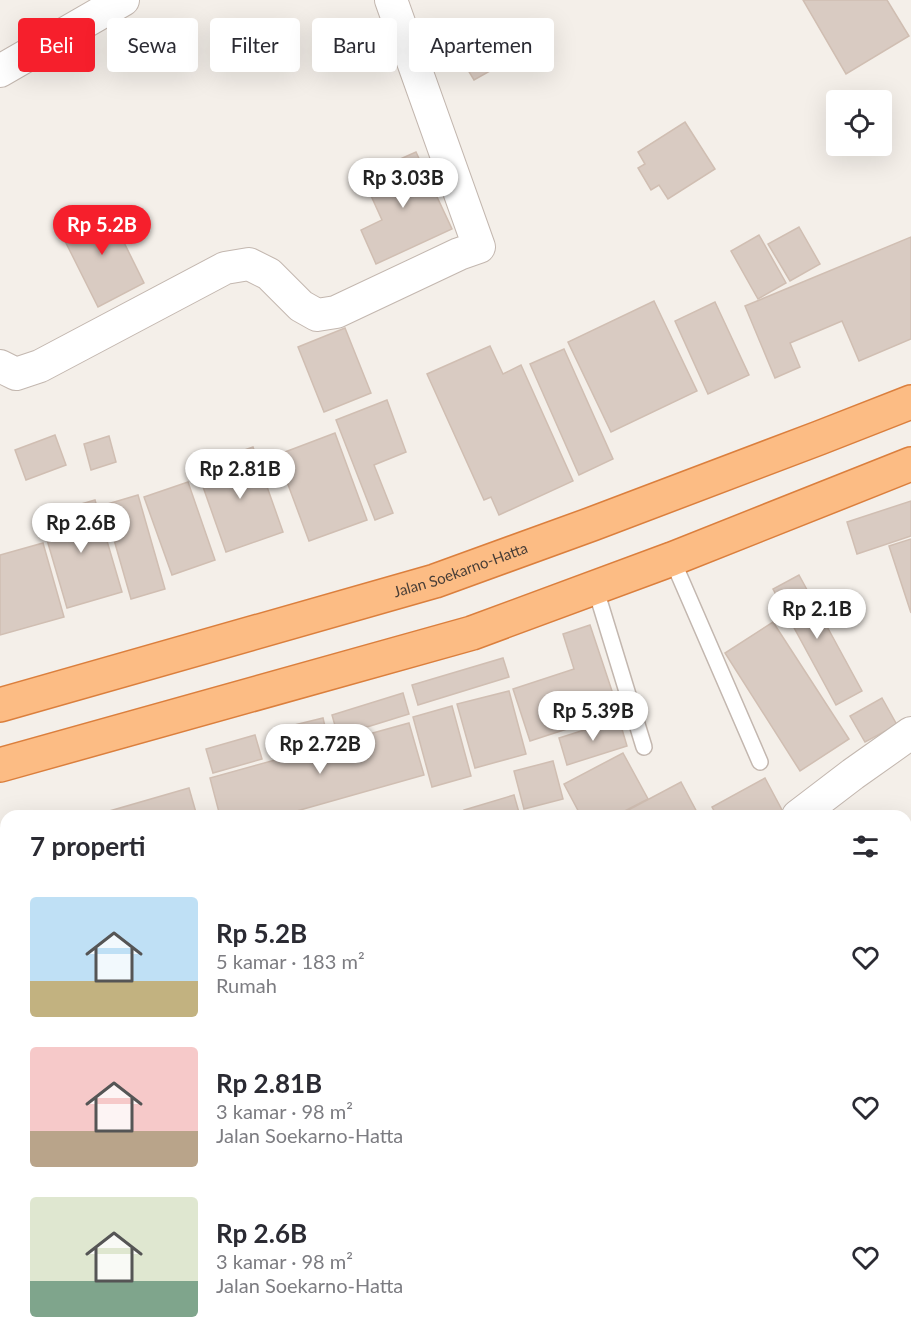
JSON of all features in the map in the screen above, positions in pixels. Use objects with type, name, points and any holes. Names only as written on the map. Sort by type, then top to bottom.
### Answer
[{"type":"highway","name":"Jalan Soekarno-Hatta","points":[[0,705],[435,581],[603,520],[911,402]]},
{"type":"highway","points":[[0,765],[472,633],[672,559],[911,464]]},
{"type":"street","points":[[0,71],[123,0]]},
{"type":"street","points":[[0,366],[16,374],[40,366],[225,268],[249,264],[269,274],[301,306],[317,315],[336,312],[459,254],[479,247],[391,0]]},
{"type":"street","points":[[806,810],[911,733]]},
{"type":"lane","points":[[672,559],[760,762]]},
{"type":"lane","points":[[595,587],[644,747]]},
{"type":"building","points":[[803,0],[887,0],[909,36],[846,74]]},
{"type":"building","points":[[469,72],[488,72],[474,80]]},
{"type":"building","points":[[685,122],[715,169],[668,199],[659,185],[651,190],[638,168],[645,164],[638,152]]},
{"type":"building","points":[[416,152],[452,229],[376,264],[361,230],[382,220],[362,176]]},
{"type":"building","points":[[106,206],[144,283],[98,307],[59,229]]},
{"type":"building","points":[[799,227],[820,264],[790,281],[768,244]]},
{"type":"building","points":[[759,235],[786,283],[758,299],[731,251]]},
{"type":"building","points":[[911,237],[911,339],[859,361],[842,321],[790,343],[800,367],[775,378],[745,306]]},
{"type":"building","points":[[654,301],[697,391],[611,432],[568,342]]},
{"type":"building","points":[[715,302],[749,375],[708,394],[675,321]]},
{"type":"building","points":[[345,328],[371,393],[324,412],[298,347]]},
{"type":"building","points":[[490,346],[503,374],[521,365],[573,481],[499,515],[491,497],[484,500],[427,374]]},
{"type":"building","points":[[564,349],[613,459],[579,475],[530,364]]},
{"type":"building","points":[[387,400],[406,452],[374,465],[393,513],[375,520],[336,420]]},
{"type":"building","points":[[335,433],[367,520],[309,541],[277,455]]},
{"type":"building","points":[[55,435],[66,465],[26,480],[15,450]]},
{"type":"building","points":[[109,436],[116,462],[91,470],[84,444]]},
{"type":"building","points":[[253,447],[283,532],[226,552],[196,467]]},
{"type":"building","points":[[188,482],[215,560],[172,575],[144,497]]},
{"type":"building","points":[[138,495],[165,589],[131,599],[104,505]]},
{"type":"building","points":[[95,500],[122,592],[67,608],[40,516]]},
{"type":"building","points":[[911,501],[911,536],[857,554],[847,522]]},
{"type":"building","points":[[911,539],[911,613],[889,546]]},
{"type":"building","points":[[43,543],[64,617],[0,635],[0,555]]},
{"type":"building","points":[[799,575],[862,691],[836,705],[773,589]]},
{"type":"building","points":[[773,622],[849,739],[800,771],[725,653]]},
{"type":"building","points":[[590,625],[619,712],[530,741],[513,689],[574,669],[563,634]]},
{"type":"building","points":[[503,658],[509,677],[418,705],[412,685]]},
{"type":"building","points":[[509,691],[526,754],[475,768],[457,704]]},
{"type":"building","points":[[403,693],[409,714],[338,736],[332,715]]},
{"type":"building","points":[[882,698],[897,725],[865,742],[850,716]]},
{"type":"building","points":[[452,706],[471,776],[432,787],[413,717]]},
{"type":"building","points":[[323,718],[327,735],[297,742],[294,725]]},
{"type":"building","points":[[619,719],[627,746],[567,765],[559,738]]},
{"type":"building","points":[[409,723],[424,775],[300,810],[218,810],[210,778]]},
{"type":"building","points":[[255,735],[262,759],[213,773],[206,749]]},
{"type":"building","points":[[623,753],[648,799],[627,810],[578,810],[564,784]]},
{"type":"building","points":[[553,761],[563,799],[524,809],[514,771]]},
{"type":"building","points":[[765,778],[782,810],[714,810],[712,807]]},
{"type":"building","points":[[681,782],[696,810],[628,810]]},
{"type":"building","points":[[189,788],[195,810],[113,810]]},
{"type":"building","points":[[514,795],[518,810],[464,810]]}]
